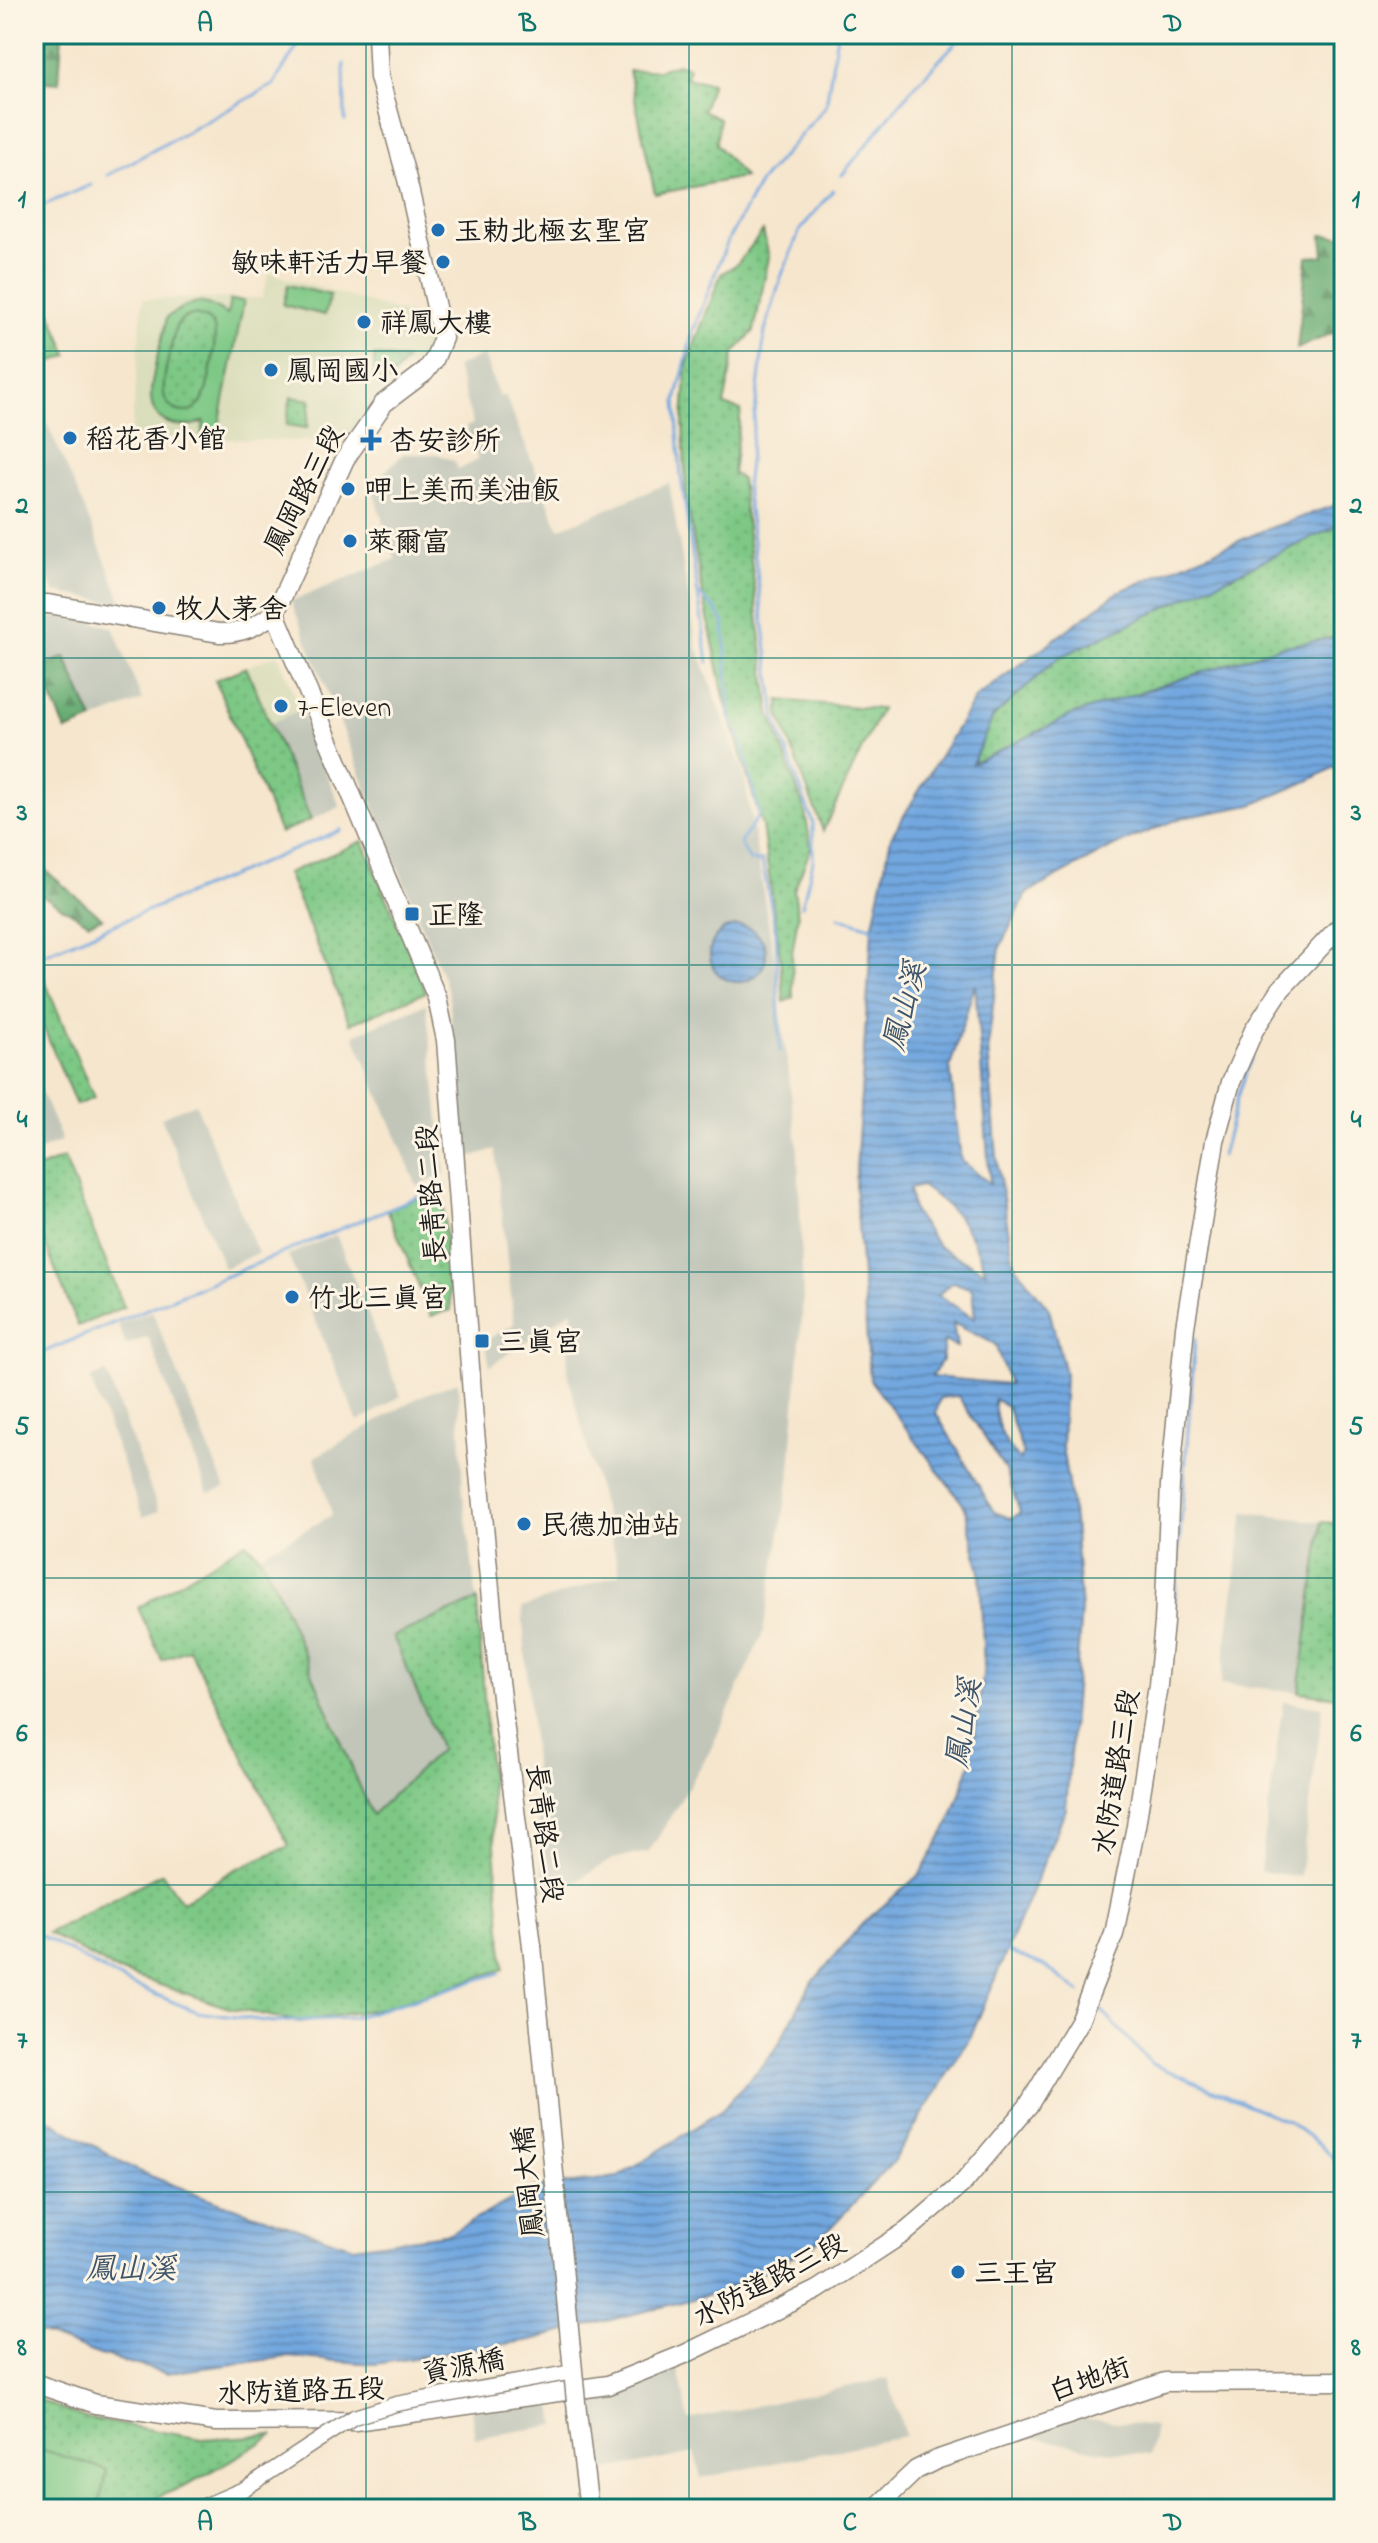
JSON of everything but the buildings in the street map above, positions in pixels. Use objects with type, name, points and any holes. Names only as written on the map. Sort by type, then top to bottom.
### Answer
[{"type":"street","name":"鳳岡路三段","points":[[275,613],[345,459],[384,403],[425,372],[443,338],[407,179],[379,77],[377,34]]},
{"type":"street","points":[[34,604],[234,633],[256,627],[275,613]]},
{"type":"street","name":"長青路二段","points":[[275,613],[437,998],[446,1040],[474,1421],[498,1673],[532,1946]]},
{"type":"street","name":"水防道路三段","points":[[573,2381],[608,2385],[685,2354],[770,2315],[829,2283],[907,2231],[963,2183],[1028,2106],[1079,2021],[1114,1934],[1136,1826],[1164,1623],[1170,1485],[1185,1327],[1215,1141],[1231,1082],[1254,1030],[1281,989],[1344,922]]},
{"type":"street","name":"鳳岡大橋","points":[[532,1946],[573,2381],[589,2509]]},
{"type":"street","name":"水防道路五段","points":[[34,2383],[96,2404],[216,2422],[355,2421],[573,2381]]},
{"type":"street","name":"資源橋","points":[[197,2509],[244,2489],[354,2417],[396,2404],[573,2381]]},
{"type":"street","name":"白地街","points":[[875,2509],[916,2470],[936,2460],[1165,2382],[1344,2381]]},
{"type":"shaded area","name":"鳳岡國小","points":[[269,273],[434,322],[434,337],[423,356],[387,385],[361,417],[346,442],[131,437],[143,299],[262,298]]},
{"type":"shaded area","points":[[484,355],[499,397],[505,395],[559,529],[669,483],[697,647],[744,774],[775,965],[798,1151],[803,1301],[789,1481],[763,1633],[710,1751],[649,1852],[612,1859],[570,1885],[544,1890],[522,1608],[620,1574],[567,1370],[572,1310],[490,1366],[485,1341],[514,1324],[495,1149],[464,1159],[449,993],[291,601],[395,559],[371,485],[403,454],[437,454],[454,461],[458,470],[478,460],[466,427],[473,424],[456,367]]},
{"type":"shaded area","points":[[34,394],[123,604],[55,592],[34,545]]},
{"type":"shaded area","points":[[34,616],[74,618],[113,627],[142,700],[93,720],[65,657],[39,668],[34,653]]},
{"type":"shaded area","points":[[278,654],[301,710],[270,723],[246,667]]},
{"type":"shaded area","points":[[301,710],[340,807],[311,820],[270,723]]},
{"type":"shaded area","points":[[426,1004],[445,1174],[417,1186],[354,1035]]},
{"type":"shaded area","points":[[34,1075],[62,1141],[35,1152],[34,1150]]},
{"type":"shaded area","points":[[195,1103],[258,1253],[224,1268],[161,1117]]},
{"type":"shaded area","points":[[336,1235],[401,1396],[358,1422],[288,1255]]},
{"type":"shaded area","points":[[152,1311],[225,1488],[208,1493],[148,1337],[126,1345],[118,1324]]},
{"type":"shaded area","points":[[106,1372],[159,1511],[143,1517],[90,1379]]},
{"type":"shaded area","points":[[458,1382],[463,1496],[477,1600],[394,1636],[441,1749],[372,1815],[274,1583],[259,1555],[332,1515],[315,1457],[421,1396]]},
{"type":"shaded area","points":[[1244,1512],[1322,1522],[1299,1692],[1221,1684]]},
{"type":"shaded area","points":[[1283,1702],[1323,1707],[1300,1877],[1260,1871]]},
{"type":"shaded area","points":[[678,2368],[689,2420],[888,2378],[905,2436],[701,2478],[695,2453],[597,2472],[592,2394]]},
{"type":"shaded area","points":[[552,2397],[556,2425],[475,2438],[471,2410]]},
{"type":"shaded area","points":[[1073,2417],[1155,2426],[1150,2455],[1102,2451],[1020,2435]]},
{"type":"green space","points":[[34,34],[62,34],[59,83],[34,81]]},
{"type":"green space","points":[[677,64],[689,68],[686,78],[712,83],[703,110],[720,119],[716,144],[744,177],[655,194],[629,71],[659,70]]},
{"type":"green space","points":[[763,231],[769,257],[754,331],[734,353],[724,405],[741,410],[733,473],[741,479],[770,713],[805,811],[811,848],[794,890],[798,916],[792,954],[793,998],[784,1002],[762,826],[724,697],[686,497],[683,420],[687,364],[721,274],[737,264]]},
{"type":"green space","points":[[1322,235],[1344,236],[1344,328],[1297,349],[1307,257],[1324,256]]},
{"type":"green space","points":[[288,285],[330,295],[325,315],[283,305]]},
{"type":"green space","points":[[230,300],[244,301],[216,441],[201,439],[204,421],[177,425],[161,419],[155,412],[151,392],[156,364],[167,317],[197,302],[210,305],[227,315]],"holes":[[[191,315],[200,316],[213,325],[215,340],[207,388],[201,403],[185,412],[169,405],[164,394],[164,378],[176,326]]]},
{"type":"green space","points":[[48,306],[68,355],[45,365],[34,337],[34,311]]},
{"type":"green space","points":[[191,315],[203,317],[213,325],[215,340],[204,397],[196,408],[185,412],[169,405],[164,387],[176,326]]},
{"type":"green space","points":[[374,355],[406,360],[388,381],[375,377]]},
{"type":"green space","points":[[291,397],[311,400],[307,428],[286,425]]},
{"type":"green space","points":[[1333,528],[1344,528],[1344,636],[1280,647],[1074,714],[971,765],[993,717],[1058,658]]},
{"type":"green space","points":[[65,657],[93,720],[66,731],[39,668]]},
{"type":"green space","points":[[246,667],[311,820],[280,833],[215,680]]},
{"type":"green space","points":[[779,700],[881,709],[823,831],[779,714]]},
{"type":"green space","points":[[363,841],[426,992],[350,1024],[287,873]]},
{"type":"green space","points":[[45,870],[102,918],[89,923],[34,891],[34,875]]},
{"type":"green space","points":[[37,962],[94,1098],[76,1105],[34,1005],[34,964]]},
{"type":"green space","points":[[64,1158],[124,1307],[78,1326],[34,1217],[34,1170]]},
{"type":"green space","points":[[442,1189],[451,1310],[431,1316],[387,1209]]},
{"type":"green space","points":[[1322,1522],[1344,1524],[1344,1698],[1299,1692]]},
{"type":"green space","points":[[246,1542],[259,1555],[274,1583],[372,1815],[441,1749],[393,1636],[477,1600],[504,1969],[387,2007],[300,2022],[229,2008],[115,1970],[48,1933],[162,1873],[182,1902],[234,1870],[289,1846],[189,1649],[162,1660],[138,1608]]},
{"type":"green space","points":[[34,2398],[85,2418],[202,2439],[274,2435],[201,2478],[142,2503],[101,2511],[34,2509]]},
{"type":"green space","points":[[34,2447],[107,2470],[98,2509],[34,2509]]},
{"type":"water","name":"鳳山溪","points":[[1344,502],[1344,528],[1333,528],[1058,658],[993,717],[972,764],[1074,714],[1280,647],[1344,636],[1344,762],[1252,805],[1181,818],[1114,846],[1027,893],[1000,947],[988,1048],[998,1168],[1014,1264],[1049,1309],[1065,1373],[1062,1447],[1074,1520],[1081,1610],[1066,1809],[972,2034],[894,2161],[813,2246],[721,2292],[531,2340],[375,2364],[287,2357],[166,2373],[100,2355],[34,2331],[34,2111],[138,2171],[207,2198],[353,2247],[451,2233],[530,2189],[618,2177],[722,2110],[775,2051],[810,1985],[862,1924],[920,1874],[950,1822],[970,1765],[984,1669],[980,1572],[965,1507],[870,1380],[855,1186],[872,929],[891,837],[975,698],[1118,592],[1262,531]],"holes":[[[975,984],[990,1184],[961,1160],[950,1067]],[[921,1186],[962,1222],[986,1272],[939,1247],[913,1211],[909,1189]],[[953,1282],[972,1289],[975,1319],[938,1295]],[[953,1323],[995,1344],[1009,1384],[932,1377],[942,1360],[944,1341],[957,1347]],[[958,1396],[1006,1471],[1020,1512],[1012,1519],[994,1512],[936,1413],[940,1398]],[[994,1399],[1007,1406],[1023,1454],[1020,1460],[1005,1440],[996,1416]]]},
{"type":"water","points":[[738,926],[758,934],[766,954],[758,974],[738,982],[718,974],[710,954],[718,934]]},
{"type":"waterway","points":[[108,175],[273,85],[305,34]]},
{"type":"waterway","points":[[349,43],[351,34]]},
{"type":"waterway","points":[[708,662],[681,477],[676,401],[693,331],[728,240],[760,182],[826,106],[837,34]]},
{"type":"waterway","points":[[842,175],[911,90],[964,34]]},
{"type":"waterway","points":[[344,64],[345,121]]},
{"type":"waterway","points":[[34,209],[91,185]]},
{"type":"waterway","points":[[802,906],[813,861],[813,823],[776,721],[746,487],[765,331],[781,277],[800,230],[833,190]]},
{"type":"waterway","points":[[697,592],[716,610],[724,623],[730,717],[743,746],[759,815],[740,843],[750,861],[762,861],[776,933],[780,1051]]},
{"type":"waterway","points":[[34,958],[341,830]]},
{"type":"waterway","points":[[839,917],[874,928]]},
{"type":"waterway","points":[[1222,1156],[1252,1056]]},
{"type":"waterway","points":[[34,1356],[446,1185]]},
{"type":"waterway","points":[[1197,1318],[1208,1238]]},
{"type":"waterway","points":[[1172,1638],[1195,1339]]},
{"type":"waterway","points":[[34,1932],[126,1982],[197,2012],[273,2022],[352,2018],[500,1973]]},
{"type":"waterway","points":[[1003,1950],[1043,1965],[1080,1992]]},
{"type":"waterway","points":[[1095,2004],[1152,2064],[1289,2122],[1322,2146],[1344,2169]]},
{"type":"place","name":"玉勅北極玄聖宮","points":[[438,230]]},
{"type":"place","name":"敏味軒活力早餐","points":[[443,262]]},
{"type":"place","name":"祥鳳大樓","points":[[364,322]]},
{"type":"place","name":"鳳岡國小","points":[[271,370]]},
{"type":"place","name":"稻花香小館","points":[[70,438]]},
{"type":"place","name":"杏安診所","points":[[371,440]]},
{"type":"place","name":"呷上美而美油飯","points":[[348,489]]},
{"type":"place","name":"萊爾富","points":[[350,541]]},
{"type":"place","name":"牧人茅舍","points":[[159,608]]},
{"type":"place","name":"7-Eleven","points":[[281,706]]},
{"type":"place","name":"正隆","points":[[412,914]]},
{"type":"place","name":"竹北三真宮","points":[[292,1297]]},
{"type":"place","name":"三真宫","points":[[482,1341]]},
{"type":"place","name":"民德加油站","points":[[524,1524]]},
{"type":"place","name":"三王宮","points":[[958,2272]]}]
